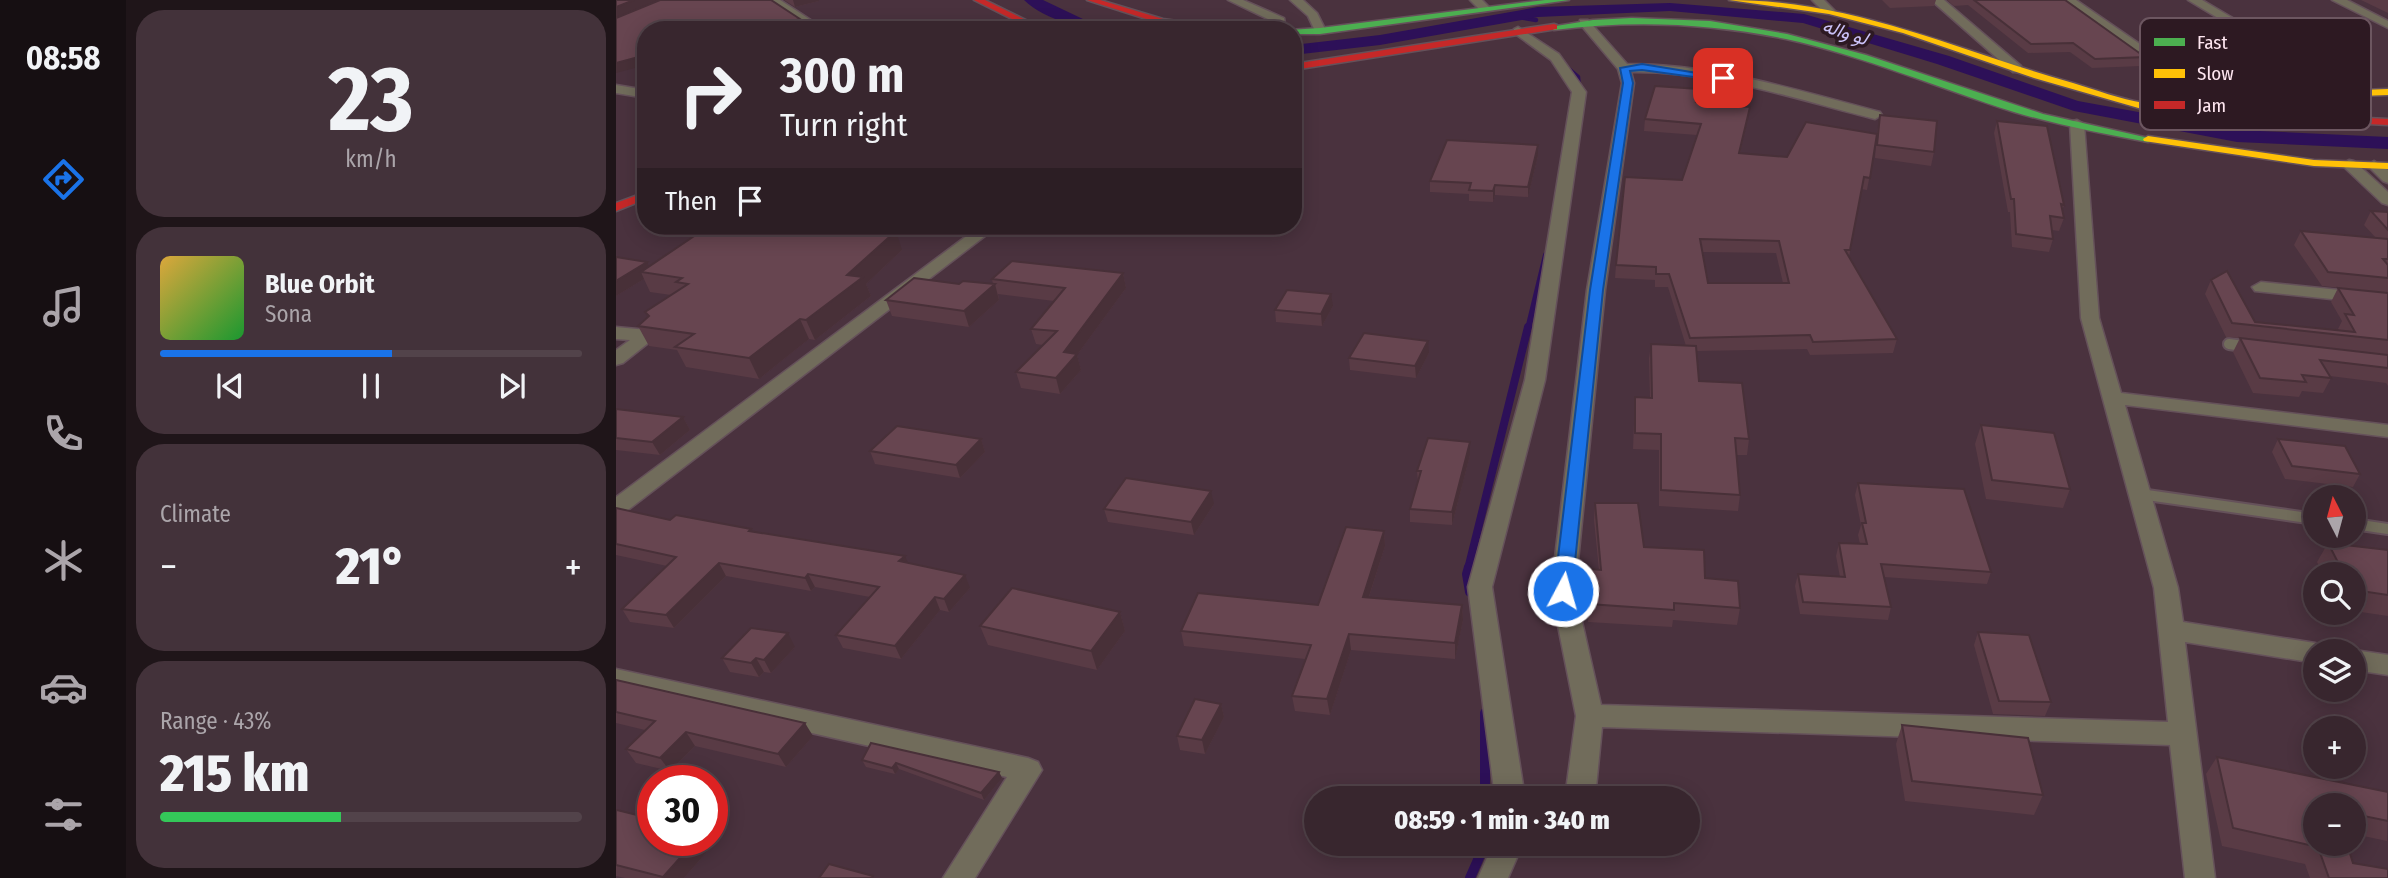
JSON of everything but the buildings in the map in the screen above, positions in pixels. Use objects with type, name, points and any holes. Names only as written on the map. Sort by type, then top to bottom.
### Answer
[{"type":"street","points":[[772,0],[806,21]]},
{"type":"street","points":[[978,0],[1023,21]]},
{"type":"street","points":[[1091,0],[1129,20],[1137,21]]},
{"type":"street","points":[[1234,0],[1280,21]]},
{"type":"street","points":[[1296,0],[1313,15],[1320,31]]},
{"type":"street","points":[[1302,31],[1320,31],[1480,5],[1565,0]]},
{"type":"street","points":[[1732,0],[1823,6],[2140,105]]},
{"type":"street","points":[[1937,0],[2017,69]]},
{"type":"street","points":[[2069,0],[2140,49]]},
{"type":"street","points":[[2194,0],[2225,18]]},
{"type":"street","points":[[2337,0],[2388,25]]},
{"type":"street","points":[[1581,786],[1590,716],[1563,591],[1597,290],[1628,83],[1624,68],[1584,22]]},
{"type":"street","points":[[1302,66],[1584,22],[1698,22],[1769,32],[1861,56],[2039,116],[2174,145],[2314,163],[2381,166],[2388,178]]},
{"type":"street","points":[[1508,786],[1480,587],[1535,380],[1579,92],[1555,57],[1518,31]]},
{"type":"street","points":[[1624,68],[1642,67],[1703,74],[1875,115]]},
{"type":"street","points":[[616,89],[637,92]]},
{"type":"street","points":[[2114,98],[2140,97]]},
{"type":"street","points":[[2077,124],[2090,318],[2166,588],[2200,878]]},
{"type":"street","points":[[2349,164],[2388,201]]},
{"type":"street","points":[[616,206],[637,198]]},
{"type":"street","points":[[616,508],[978,235]]},
{"type":"street","points":[[2261,287],[2388,300]]},
{"type":"street","points":[[616,333],[648,337],[616,359]]},
{"type":"street","points":[[2113,398],[2388,431]]},
{"type":"street","points":[[2171,630],[2303,651]]},
{"type":"street","points":[[2366,662],[2388,665]]},
{"type":"street","points":[[616,678],[1028,770],[958,878]]},
{"type":"street","points":[[1590,716],[2183,734]]},
{"type":"street","points":[[1493,878],[1503,856]]},
{"type":"lane","points":[[2229,344],[2269,349]]},
{"type":"lane","points":[[2140,494],[2303,517]]},
{"type":"lane","points":[[2366,526],[2388,529]]},
{"type":"waterway","name":"لو واله","points":[[1031,0],[1076,21]]},
{"type":"waterway","name":"لو واله","points":[[1302,49],[1380,40],[1538,12],[1670,7],[1804,19],[1943,60],[2074,106],[2140,118]]},
{"type":"waterway","name":"لو واله","points":[[1512,16],[1536,20]]},
{"type":"waterway","points":[[1565,66],[1578,77],[1579,89]]},
{"type":"waterway","name":"لو واله","points":[[2204,130],[2237,136],[2388,143]]},
{"type":"waterway","points":[[1528,329],[1546,255]]},
{"type":"waterway","points":[[1468,569],[1528,327]]},
{"type":"waterway","points":[[1469,567],[1467,574],[1470,592]]},
{"type":"waterway","points":[[1485,713],[1485,786]]},
{"type":"waterway","points":[[1470,878],[1480,856]]},
{"type":"traffic: fast","points":[[1302,31],[1320,31],[1565,0]]},
{"type":"traffic: fast","points":[[1554,27],[1632,20],[1748,29],[1863,57],[2039,116],[2148,139]]},
{"type":"traffic: slow","points":[[1733,0],[1829,11],[1906,31],[2037,76],[2140,105]]},
{"type":"traffic: slow","points":[[2371,93],[2388,92]]},
{"type":"traffic: slow","points":[[2148,139],[2314,163],[2388,166]]},
{"type":"traffic: jam","points":[[978,0],[1023,21]]},
{"type":"traffic: jam","points":[[1091,0],[1162,21]]},
{"type":"traffic: jam","points":[[1302,66],[1554,27]]},
{"type":"traffic: jam","points":[[2371,121],[2388,122]]},
{"type":"traffic: jam","points":[[616,207],[637,199]]},
{"type":"route","points":[[1563,591],[1597,290],[1628,83],[1624,68],[1642,67],[1723,78]]}]
